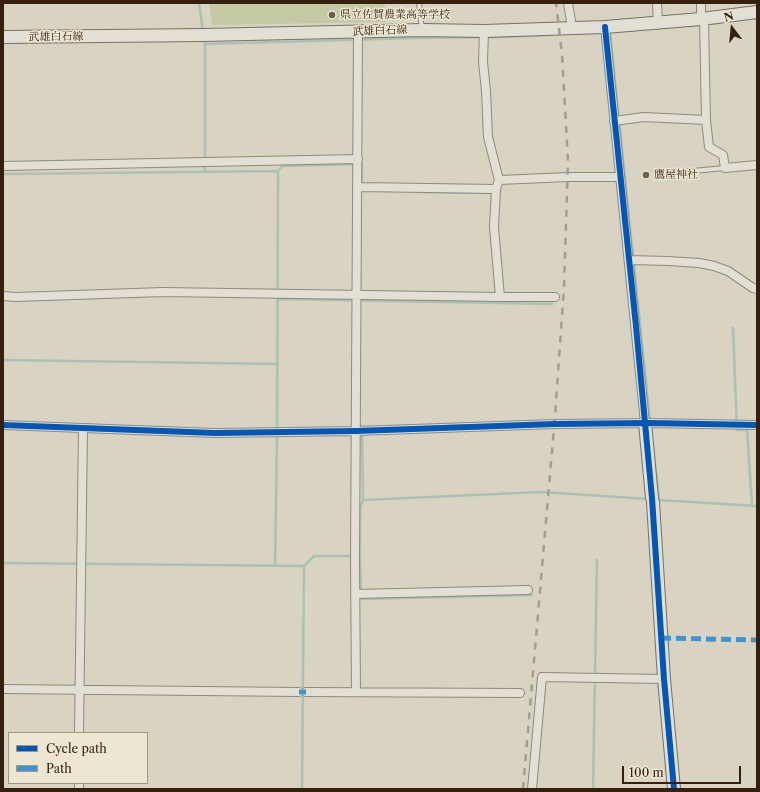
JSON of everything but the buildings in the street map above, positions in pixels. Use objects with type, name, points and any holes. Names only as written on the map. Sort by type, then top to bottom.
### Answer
[{"type":"main road","name":"武雄白石線","points":[[3,37],[201,35],[358,37],[422,30],[484,36],[572,27],[605,31],[658,23],[704,22],[757,12]]},
{"type":"main road","points":[[649,423],[652,500],[664,679],[674,789]]},
{"type":"street","points":[[568,3],[572,27]]},
{"type":"street","points":[[657,3],[658,23]]},
{"type":"street","points":[[701,3],[704,22],[706,120],[709,147],[723,155],[725,168],[757,165]]},
{"type":"street","points":[[605,31],[618,121],[620,177],[632,260],[649,423]]},
{"type":"street","points":[[484,36],[483,62],[488,137],[499,180],[496,189],[494,227],[500,297]]},
{"type":"street","points":[[356,692],[359,594],[355,556],[357,299],[361,187],[358,162],[358,37]]},
{"type":"street","points":[[618,121],[644,117],[706,120]]},
{"type":"street","points":[[3,166],[358,162]]},
{"type":"street","points":[[499,180],[568,177],[620,177]]},
{"type":"street","points":[[361,187],[496,189]]},
{"type":"street","points":[[632,260],[676,261],[714,266],[728,272],[757,289]]},
{"type":"street","points":[[3,296],[16,297],[164,292],[278,294],[357,299],[554,297]]},
{"type":"street","points":[[3,425],[215,432],[277,432],[649,423],[757,425]]},
{"type":"street","points":[[79,732],[83,428]]},
{"type":"street","points":[[359,594],[528,590]]},
{"type":"street","points":[[532,789],[542,677],[664,679]]},
{"type":"street","points":[[3,689],[520,693]]},
{"type":"lane","points":[[419,3],[422,30]]},
{"type":"lane","points":[[661,174],[725,168]]},
{"type":"green space","points":[[209,3],[384,3],[386,22],[212,25]]},
{"type":"waterway","points":[[199,3],[203,32]]},
{"type":"waterway","points":[[689,26],[720,23]]},
{"type":"waterway","points":[[610,32],[650,421]]},
{"type":"waterway","points":[[204,39],[205,44],[551,35]]},
{"type":"waterway","points":[[205,44],[205,172]]},
{"type":"waterway","points":[[278,171],[282,166],[362,164],[362,186]]},
{"type":"waterway","points":[[3,174],[278,171],[275,565]]},
{"type":"waterway","points":[[418,192],[490,193]]},
{"type":"waterway","points":[[278,299],[552,304]]},
{"type":"waterway","points":[[733,328],[737,430],[747,430],[752,506]]},
{"type":"waterway","points":[[3,360],[278,364]]},
{"type":"waterway","points":[[362,434],[363,500],[541,492],[649,499]]},
{"type":"waterway","points":[[653,446],[659,500]]},
{"type":"waterway","points":[[359,556],[360,507],[363,500]]},
{"type":"waterway","points":[[658,500],[757,506]]},
{"type":"waterway","points":[[304,566],[314,556],[354,556]]},
{"type":"waterway","points":[[360,556],[361,599],[532,595]]},
{"type":"waterway","points":[[593,789],[597,560]]},
{"type":"waterway","points":[[3,563],[304,566],[302,789]]},
{"type":"railway","points":[[523,789],[555,416],[564,287],[568,161],[562,54],[556,3]]},
{"type":"marked path","points":[[661,638],[757,640]]},
{"type":"marked path","points":[[299,692],[306,692]]},
{"type":"cycle path","points":[[605,27],[652,498],[664,679],[674,789]]},
{"type":"cycle path","points":[[3,425],[215,433],[356,431],[555,424],[649,423],[757,425]]},
{"type":"place","name":"県立佐賀農業高等学校","points":[[332,15]]},
{"type":"place","name":"鷹屋神社","points":[[646,175]]}]
